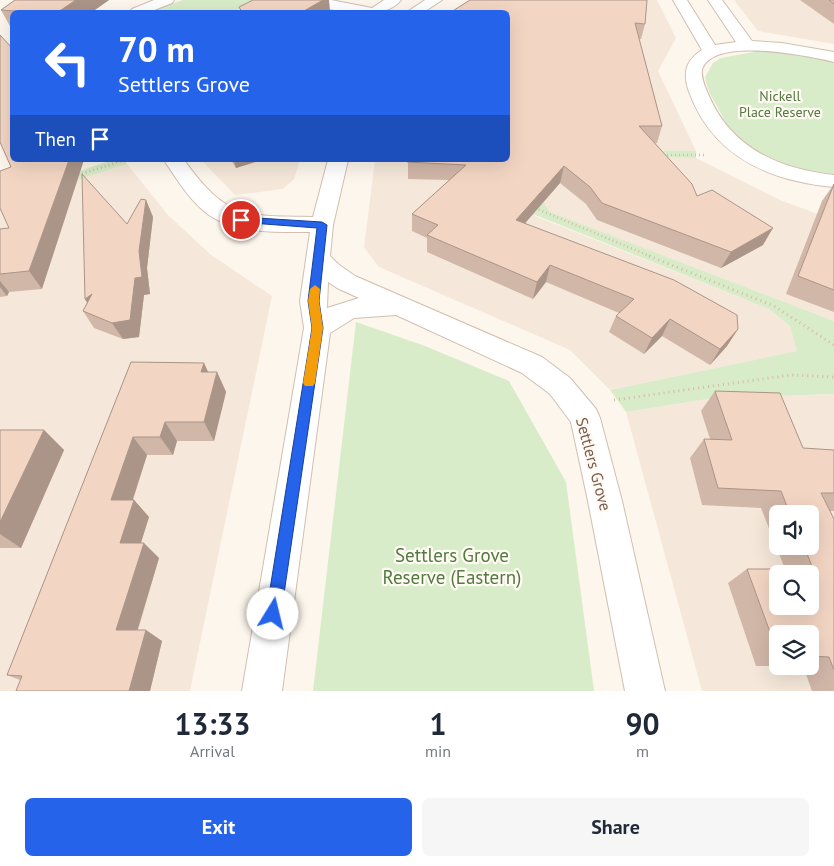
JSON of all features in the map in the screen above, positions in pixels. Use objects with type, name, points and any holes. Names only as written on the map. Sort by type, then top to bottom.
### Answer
[{"type":"street","points":[[142,10],[167,0]]},
{"type":"street","points":[[308,0],[360,10]]},
{"type":"street","points":[[378,10],[394,0]]},
{"type":"street","points":[[418,10],[435,0]]},
{"type":"street","points":[[680,0],[711,52]]},
{"type":"street","points":[[715,0],[748,47]]},
{"type":"street","points":[[834,57],[779,46],[748,47],[711,52],[696,64],[693,73],[701,100],[712,119],[727,138],[748,156],[778,171],[817,181],[834,181]]},
{"type":"street","points":[[176,162],[200,194],[213,207],[231,217],[255,221],[322,225]]},
{"type":"street","points":[[262,691],[317,328],[314,301],[322,225],[338,162]]},
{"type":"street","name":"Settlers Grove","points":[[319,259],[338,277],[532,365],[560,386],[584,418],[605,501],[644,691]]},
{"type":"street","name":"Settlers Grove","points":[[317,328],[328,319],[348,309],[371,306],[405,306]]},
{"type":"path","points":[[660,154],[706,155]]},
{"type":"path","points":[[76,176],[119,162]]},
{"type":"path","points":[[530,204],[548,216],[774,306],[834,344]]},
{"type":"path","points":[[606,402],[791,376],[834,377]]},
{"type":"shaded area","points":[[578,0],[657,0],[676,38],[658,71],[696,151],[528,148]]},
{"type":"shaded area","points":[[734,0],[834,0],[834,44],[758,31]]},
{"type":"shaded area","points":[[528,155],[696,158],[780,200],[834,220],[834,321],[549,212],[536,193]]},
{"type":"shaded area","points":[[203,162],[299,162],[294,179],[283,189],[235,195]]},
{"type":"shaded area","points":[[375,162],[509,162],[535,216],[769,309],[790,326],[798,351],[610,390],[570,350],[379,267],[364,247]]},
{"type":"shaded area","points":[[127,164],[168,215],[210,254],[272,296],[190,691],[0,691],[0,205]]},
{"type":"shaded area","points":[[834,394],[834,691],[702,691],[626,412],[714,398]]},
{"type":"green space","points":[[183,0],[260,0],[248,10],[152,10]]},
{"type":"green space","name":"Nickell Place Reserve","points":[[759,51],[777,51],[834,61],[834,174],[807,171],[768,158],[745,144],[734,135],[728,126],[710,93],[705,77],[713,63],[721,58]]},
{"type":"green space","points":[[510,148],[696,151],[696,158],[528,155],[536,193],[550,212],[834,321],[834,394],[714,398],[626,412],[610,390],[797,351],[790,326],[769,309],[513,206],[509,162]]},
{"type":"green space","points":[[106,162],[126,162],[127,164],[0,205],[0,198]]},
{"type":"green space","name":"Settlers Grove Reserve (Eastern)","points":[[356,322],[425,346],[509,381],[566,482],[594,691],[313,691]]},
{"type":"building","points":[[15,0],[76,0],[61,10],[1,10]]},
{"type":"building","points":[[253,0],[323,0],[306,10],[241,10],[239,7]]},
{"type":"building","points":[[470,0],[647,0],[645,24],[635,23],[662,126],[639,126],[692,184],[697,196],[712,190],[773,228],[731,252],[602,203],[590,187],[564,166],[516,220],[674,280],[737,315],[738,329],[720,349],[670,319],[652,338],[616,316],[634,299],[550,265],[537,282],[427,235],[438,225],[412,214],[466,165],[407,162],[510,162],[510,10],[454,10]]},
{"type":"building","points":[[0,35],[10,46],[10,162],[68,162],[29,271],[0,274],[0,229],[9,228],[0,208],[0,171],[11,167],[0,142]]},
{"type":"building","points":[[82,174],[127,224],[141,199],[146,200],[139,251],[142,277],[135,278],[130,320],[112,323],[83,311],[92,294],[85,299]]},
{"type":"building","points":[[834,184],[834,290],[798,276]]},
{"type":"building","points":[[131,362],[204,363],[201,372],[217,372],[204,422],[165,422],[160,437],[133,437],[111,500],[134,500],[120,543],[144,543],[116,630],[146,630],[129,691],[16,691],[22,676],[7,675]]},
{"type":"building","points":[[715,391],[780,393],[803,448],[834,450],[834,493],[821,493],[834,519],[834,670],[829,657],[819,656],[819,625],[769,625],[769,629],[747,569],[769,569],[769,615],[819,615],[819,565],[811,565],[808,555],[819,555],[819,505],[786,505],[781,491],[718,488],[704,439],[732,440]]},
{"type":"building","points":[[0,430],[44,430],[0,522]]},
{"type":"slow traffic","points":[[309,383],[317,328],[314,301],[315,289]]},
{"type":"route","points":[[241,220],[322,225],[314,301],[317,328],[273,614]]}]
